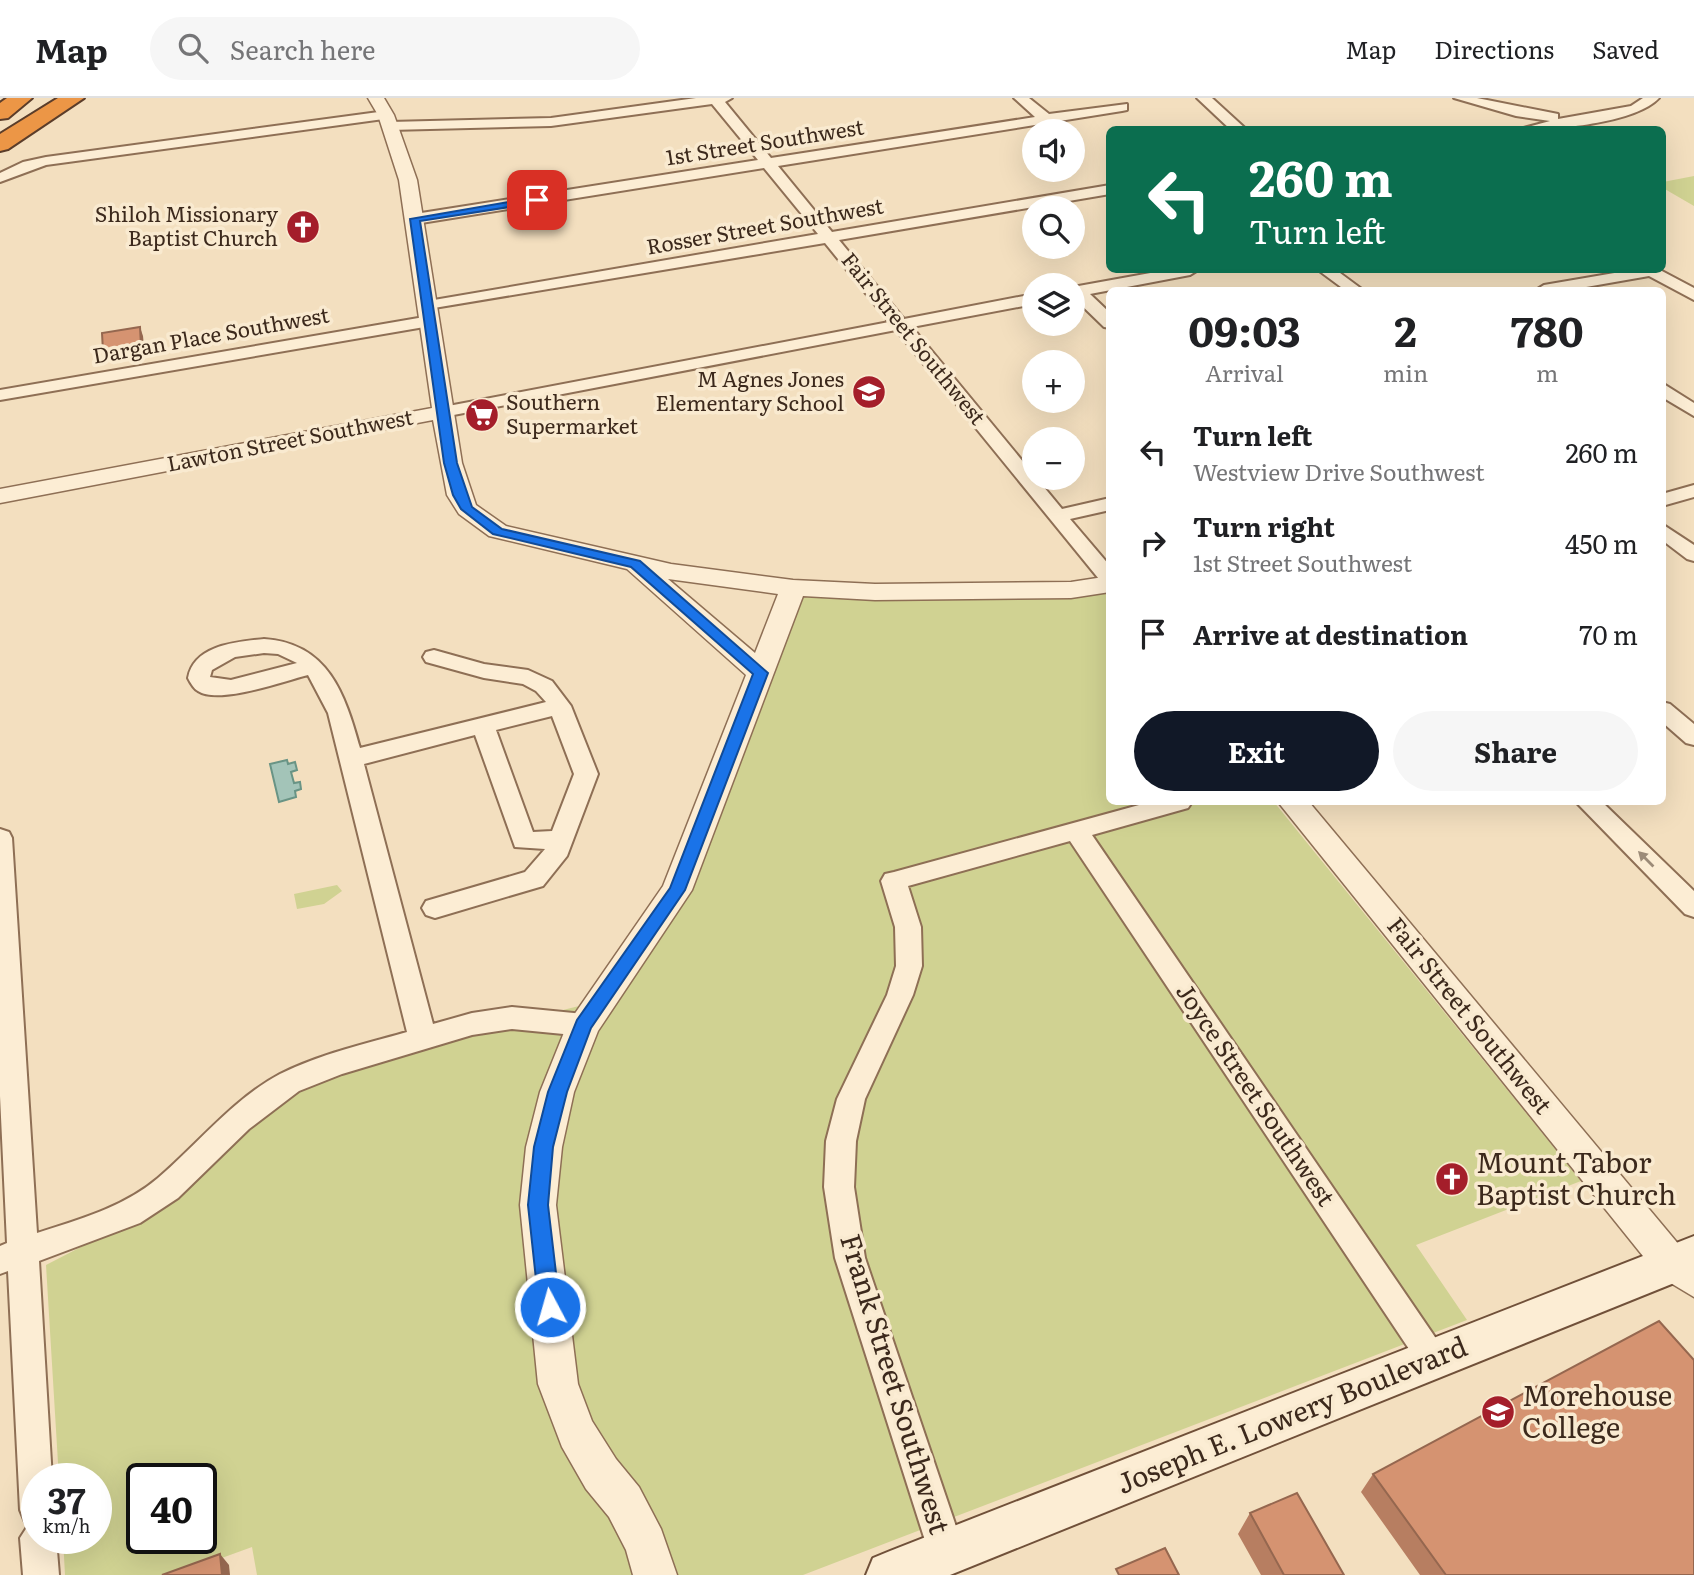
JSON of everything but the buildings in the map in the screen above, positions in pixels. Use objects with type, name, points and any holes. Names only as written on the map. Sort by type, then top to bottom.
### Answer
[{"type":"highway","points":[[0,113],[21,98]]},
{"type":"highway","points":[[0,132],[46,98]]},
{"type":"highway","points":[[0,144],[74,98]]},
{"type":"main road","name":"Joseph E. Lowery Boulevard","points":[[890,1575],[1434,1359],[1687,1266]]},
{"type":"street","points":[[376,98],[388,120],[408,180],[443,412],[459,495],[467,509],[480,522],[519,539],[730,582],[875,592],[1071,590],[1106,583]]},
{"type":"street","points":[[1021,98],[1046,119]]},
{"type":"street","points":[[1204,98],[1236,126]]},
{"type":"street","points":[[1461,98],[1496,107],[1580,119]]},
{"type":"street","points":[[1543,126],[1635,109],[1652,98]]},
{"type":"street","points":[[0,178],[28,165],[46,161],[388,120],[551,122],[720,99]]},
{"type":"street","name":"Fair Street Southwest","points":[[720,99],[768,164],[1106,577]]},
{"type":"street","name":"1st Street Southwest","points":[[1046,119],[1122,107]]},
{"type":"street","points":[[1496,107],[1511,120],[1510,126]]},
{"type":"street","name":"1st Street Southwest","points":[[415,219],[1022,123]]},
{"type":"street","name":"Rosser Street Southwest","points":[[429,314],[829,237],[1106,189]]},
{"type":"street","points":[[1085,290],[1170,273],[1186,287]]},
{"type":"street","points":[[1330,273],[1351,287]]},
{"type":"street","points":[[1550,273],[1569,286]]},
{"type":"street","points":[[1563,287],[1633,273],[1660,273],[1694,295]]},
{"type":"street","name":"Lawton Street Southwest","points":[[0,496],[1022,301]]},
{"type":"street","points":[[1085,301],[1106,319]]},
{"type":"street","name":"Dargan Place Southwest","points":[[0,395],[429,314]]},
{"type":"street","points":[[1666,391],[1694,411]]},
{"type":"street","points":[[1666,499],[1694,491]]},
{"type":"street","points":[[1057,516],[1106,505]]},
{"type":"street","points":[[1666,533],[1694,555]]},
{"type":"street","points":[[635,564],[761,673]]},
{"type":"street","points":[[655,1575],[646,1544],[624,1502],[601,1474],[576,1433],[558,1384],[538,1205],[544,1147],[557,1092],[583,1025],[677,890],[793,588]]},
{"type":"street","points":[[435,657],[485,671],[531,676],[549,688],[560,706],[586,774],[555,856],[534,879],[435,908]]},
{"type":"street","points":[[311,667],[330,694],[339,713],[424,1040]]},
{"type":"street","points":[[350,759],[560,706]]},
{"type":"street","points":[[1666,712],[1694,737]]},
{"type":"street","points":[[483,725],[524,841],[562,839]]},
{"type":"street","points":[[1076,831],[1169,805]]},
{"type":"street","name":"Fair Street Southwest","points":[[1296,805],[1687,1266]]},
{"type":"street","points":[[1591,805],[1694,907]]},
{"type":"street","name":"Frank Street Southwest","points":[[947,1553],[850,1258],[839,1187],[841,1141],[851,1099],[900,995],[909,966],[908,927],[894,881],[1076,831]]},
{"type":"street","name":"Joyce Street Southwest","points":[[1076,831],[1434,1359]]},
{"type":"street","points":[[0,838],[11,1256],[32,1463]]},
{"type":"street","points":[[11,1256],[119,1217],[167,1189],[239,1120],[289,1083],[336,1064],[472,1024],[512,1018],[583,1025]]},
{"type":"street","points":[[39,1554],[41,1575]]},
{"type":"green space","points":[[1694,176],[1694,206],[1666,190],[1666,181]]},
{"type":"green space","points":[[784,592],[1106,594],[1106,805],[1276,805],[1581,1181],[1416,1245],[1467,1320],[803,1575],[257,1575],[252,1547],[175,1575],[65,1575],[64,1554],[112,1554],[112,1463],[58,1463],[46,1265],[166,1203],[294,1091],[439,1041],[591,1003],[642,927],[683,852]]},
{"type":"green space","points":[[337,885],[342,891],[324,904],[297,909],[294,894]]},
{"type":"water","points":[[287,760],[288,764],[295,762],[297,770],[291,772],[294,783],[300,782],[301,789],[295,791],[296,797],[279,802],[270,764]]},
{"type":"place","name":"Shiloh Missionary Baptist Church","points":[[303,227]]},
{"type":"place","name":"M Agnes Jones Elementary School","points":[[869,392]]},
{"type":"place","name":"Southern Supermarket","points":[[482,415]]},
{"type":"place","name":"Mount Tabor Baptist Church","points":[[1452,1179]]},
{"type":"place","name":"Morehouse College","points":[[1498,1412]]},
{"type":"route","points":[[537,200],[415,219],[451,463],[459,495],[467,509],[480,522],[498,531],[519,539],[635,564],[761,673],[677,890],[583,1025],[557,1092],[544,1147],[538,1205],[550,1307]]}]
